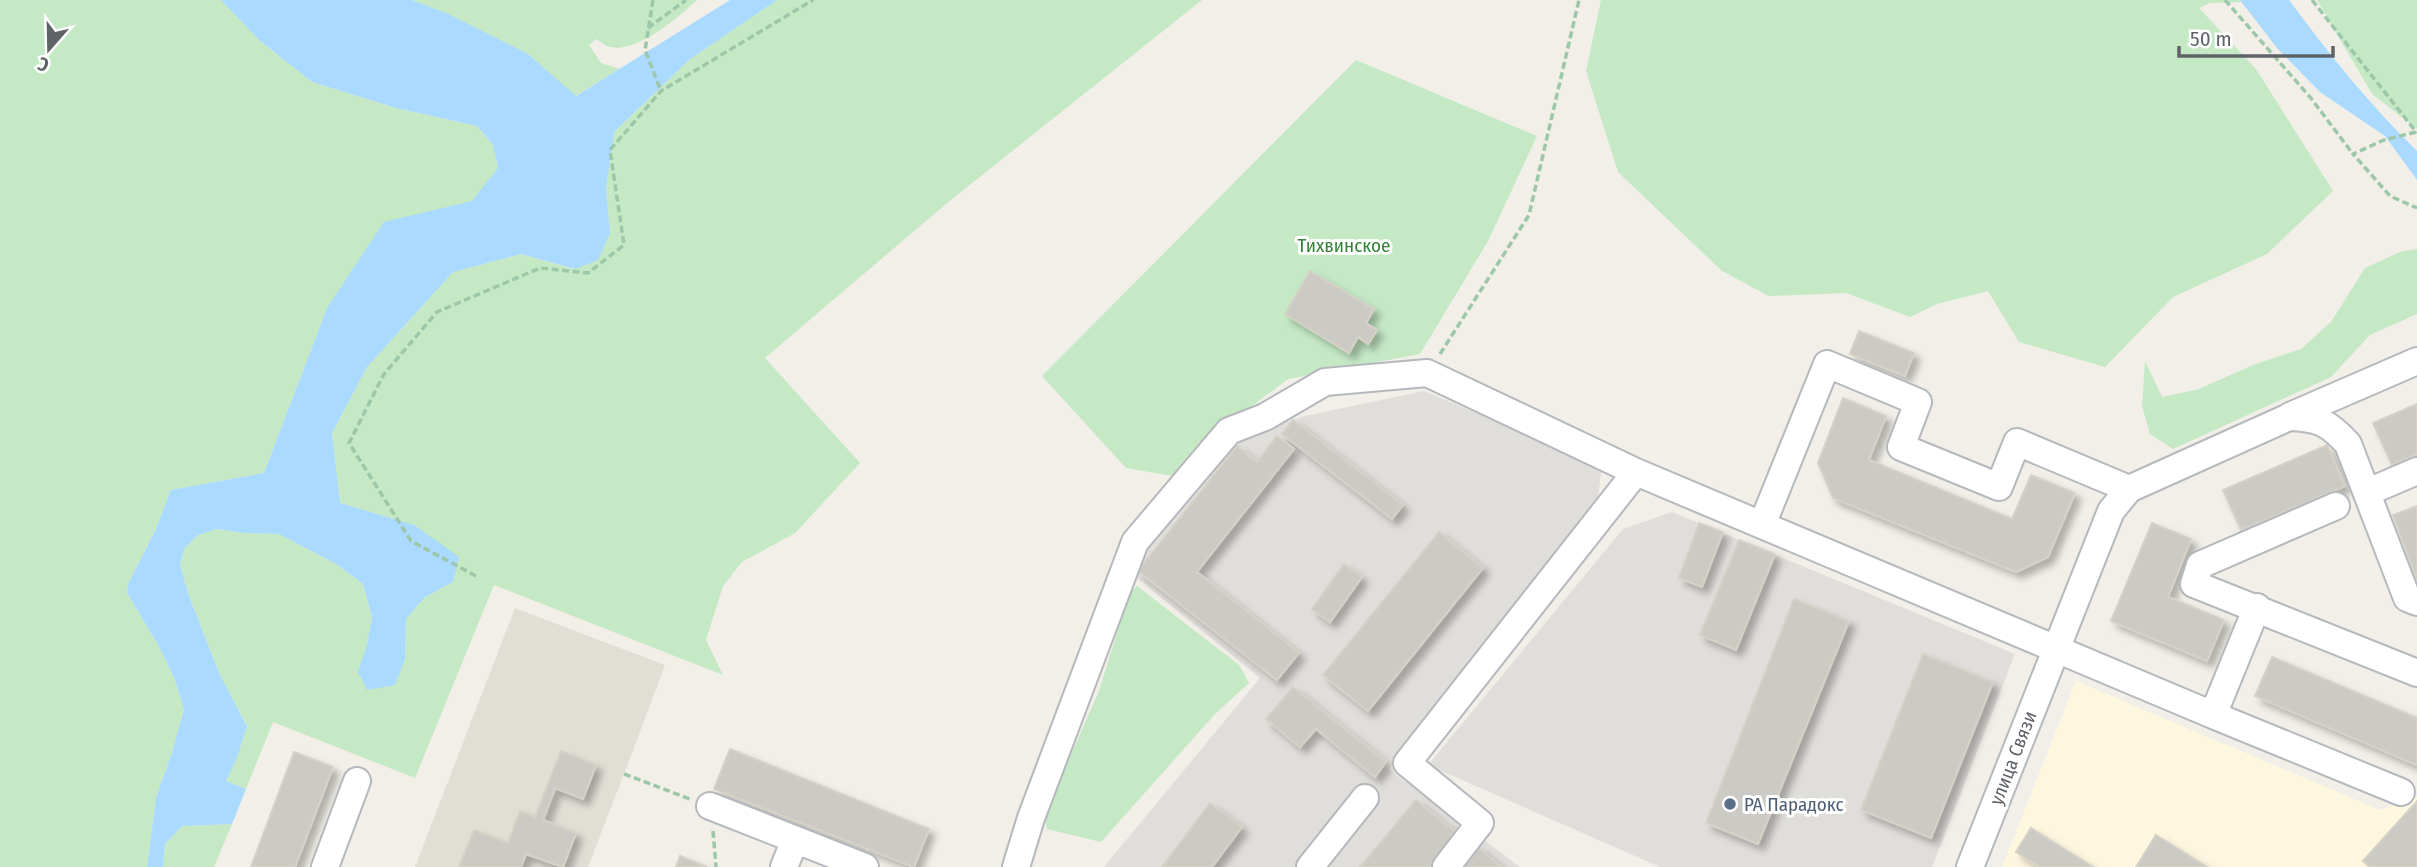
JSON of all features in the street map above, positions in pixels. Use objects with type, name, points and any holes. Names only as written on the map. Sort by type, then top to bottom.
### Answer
[{"type":"street","points":[[1762,525],[1827,364],[1918,402],[1901,447],[1999,487],[2017,442],[2129,489],[2417,361]]},
{"type":"street","points":[[1016,867],[1031,818],[1135,542],[1228,431],[1265,417],[1325,382],[1427,373],[1636,472],[2055,650],[2401,792]]},
{"type":"street","points":[[2288,417],[2314,418],[2333,428],[2348,444],[2407,598],[2417,602]]},
{"type":"street","points":[[2368,492],[2417,471]]},
{"type":"street","points":[[1446,867],[1480,822],[1407,763],[1636,472]]},
{"type":"street","name":"улица Связи","points":[[1970,867],[2111,512],[2129,489]]},
{"type":"street","points":[[2336,506],[2200,565],[2194,584],[2417,673]]},
{"type":"street","points":[[2213,715],[2257,607]]},
{"type":"street","points":[[324,867],[357,781]]},
{"type":"street","points":[[1310,867],[1365,798]]},
{"type":"street","points":[[710,806],[865,867]]},
{"type":"street","points":[[785,867],[795,840]]},
{"type":"path","points":[[653,0],[645,50],[661,91]]},
{"type":"path","points":[[648,27],[686,0]]},
{"type":"path","points":[[476,576],[411,541],[349,443],[384,374],[437,312],[540,268],[588,273],[624,245],[610,150],[661,91],[813,0]]},
{"type":"path","points":[[1427,373],[1529,215],[1579,0]]},
{"type":"path","points":[[2225,0],[2310,97],[2353,154],[2390,196],[2417,208]]},
{"type":"path","points":[[2312,0],[2416,133],[2384,140],[2353,154]]},
{"type":"path","points":[[624,774],[710,806],[716,867]]},
{"type":"shaded area","points":[[1424,391],[1602,466],[1597,505],[1389,769],[1520,867],[1104,867],[1260,678],[1127,570],[1241,435],[1305,416]]},
{"type":"shaded area","points":[[1672,512],[2015,654],[1932,867],[1660,867],[1428,765],[1623,529]]},
{"type":"shaded area","points":[[515,608],[665,665],[624,774],[588,867],[415,867]]},
{"type":"shaded area","points":[[2076,681],[2380,810],[2417,797],[2417,867],[2002,867]]},
{"type":"green space","points":[[0,0],[221,0],[259,40],[312,82],[396,108],[477,126],[493,145],[498,168],[473,201],[384,223],[327,308],[264,473],[171,490],[155,531],[128,584],[127,593],[160,648],[175,680],[184,710],[156,798],[147,867],[0,867]]},
{"type":"green space","points":[[412,0],[697,0],[657,32],[633,45],[609,47],[596,39],[589,45],[601,63],[620,69],[575,96],[528,54]]},
{"type":"green space","points":[[777,0],[1202,0],[947,203],[765,358],[860,463],[795,533],[742,562],[723,586],[706,640],[723,675],[494,585],[415,778],[273,722],[246,789],[226,781],[237,758],[247,725],[219,673],[189,596],[180,565],[184,549],[198,535],[217,529],[279,534],[336,564],[363,584],[372,617],[367,645],[405,659],[406,619],[425,597],[453,582],[414,525],[340,503],[332,433],[367,367],[453,272],[521,254],[574,269],[610,233],[606,189],[614,132],[689,60]]},
{"type":"green space","points":[[1601,0],[2240,0],[2241,2],[2210,3],[2199,8],[2256,69],[2333,191],[2267,254],[2173,297],[2105,367],[2019,342],[1988,291],[1937,304],[1910,317],[1846,293],[1769,296],[1722,271],[1618,172],[1586,71]]},
{"type":"green space","points":[[2317,0],[2417,0],[2417,129],[2372,94]]},
{"type":"green space","name":"Тихвинское","points":[[1356,60],[1537,136],[1488,241],[1420,354],[1288,379],[1194,449],[1172,476],[1126,468],[1042,376]]},
{"type":"green space","points":[[2417,249],[2417,314],[2370,335],[2331,377],[2173,449],[2150,434],[2142,406],[2145,361],[2162,397],[2199,389],[2253,365],[2301,349],[2331,322],[2365,268],[2400,252]]},
{"type":"green space","points":[[1137,586],[1239,665],[1249,683],[1215,714],[1101,842],[1047,829],[1044,816],[1099,691],[1129,594]]},
{"type":"green space","points":[[232,824],[214,867],[163,867],[165,844],[182,826]]},
{"type":"water","points":[[221,0],[412,0],[448,14],[528,54],[576,96],[730,0],[777,0],[689,60],[614,132],[606,189],[610,233],[598,260],[575,269],[521,254],[453,272],[367,367],[332,433],[340,503],[414,525],[459,557],[453,582],[425,597],[406,619],[405,659],[395,685],[367,690],[358,672],[372,617],[363,584],[336,564],[279,534],[217,529],[198,535],[184,549],[180,565],[189,596],[219,673],[247,726],[226,781],[246,789],[232,824],[182,826],[165,844],[163,867],[147,867],[156,798],[184,710],[175,680],[160,648],[127,593],[128,584],[155,531],[171,490],[264,473],[327,308],[384,222],[472,201],[498,168],[493,145],[477,126],[396,108],[312,82],[259,40]]},
{"type":"water","points":[[2240,0],[2289,0],[2350,78],[2417,151],[2417,180],[2385,136],[2320,92],[2277,48]]},
{"type":"building","points":[[1310,271],[1374,309],[1366,323],[1377,330],[1368,344],[1358,337],[1349,353],[1285,314]]},
{"type":"building","points":[[1859,331],[1914,353],[1905,376],[1850,354]]},
{"type":"building","points":[[1843,398],[1886,416],[1869,460],[2012,519],[2031,475],[2075,493],[2048,557],[2016,572],[1833,498],[1818,463]]},
{"type":"building","points":[[2417,404],[2417,454],[2392,465],[2373,423]]},
{"type":"building","points":[[1293,420],[1403,505],[1392,519],[1282,434]]},
{"type":"building","points":[[1277,436],[1294,449],[1197,572],[1299,653],[1277,680],[1138,571],[1237,446],[1257,462]]},
{"type":"building","points":[[2327,445],[2345,486],[2241,530],[2223,490]]},
{"type":"building","points":[[2417,506],[2417,580],[2393,515]]},
{"type":"building","points":[[1699,523],[1723,532],[1702,587],[1679,578]]},
{"type":"building","points":[[2152,523],[2191,539],[2168,597],[2224,620],[2207,661],[2111,621]]},
{"type":"building","points":[[1439,532],[1483,568],[1368,711],[1323,675]]},
{"type":"building","points":[[1739,540],[1775,554],[1736,650],[1700,635]]},
{"type":"building","points":[[1344,564],[1362,577],[1330,622],[1312,609]]},
{"type":"building","points":[[1794,599],[1849,621],[1758,844],[1706,823]]},
{"type":"building","points":[[1923,654],[1993,682],[1931,838],[1861,810]]},
{"type":"building","points":[[2272,657],[2417,718],[2417,765],[2255,696]]},
{"type":"building","points":[[1293,687],[1386,762],[1375,777],[1316,729],[1300,747],[1266,719]]},
{"type":"building","points":[[730,749],[929,829],[914,867],[714,789]]},
{"type":"building","points":[[561,751],[596,765],[583,799],[555,788],[543,820],[576,833],[563,867],[526,854],[521,867],[459,867],[474,830],[508,843],[520,811],[535,817]]},
{"type":"building","points":[[294,752],[333,767],[295,867],[251,867]]},
{"type":"building","points":[[1416,800],[1460,836],[1435,867],[1360,867]]},
{"type":"building","points":[[2417,801],[2417,867],[2370,867],[2363,861]]},
{"type":"building","points":[[1210,803],[1242,827],[1212,867],[1162,867]]},
{"type":"building","points":[[2031,828],[2093,867],[2040,867],[2016,852]]},
{"type":"building","points":[[2156,835],[2207,867],[2136,867]]},
{"type":"building","points":[[1477,846],[1501,867],[1459,867]]},
{"type":"building","points":[[680,856],[707,867],[676,867]]},
{"type":"place","name":"РА Парадокс","points":[[1730,804]]}]
